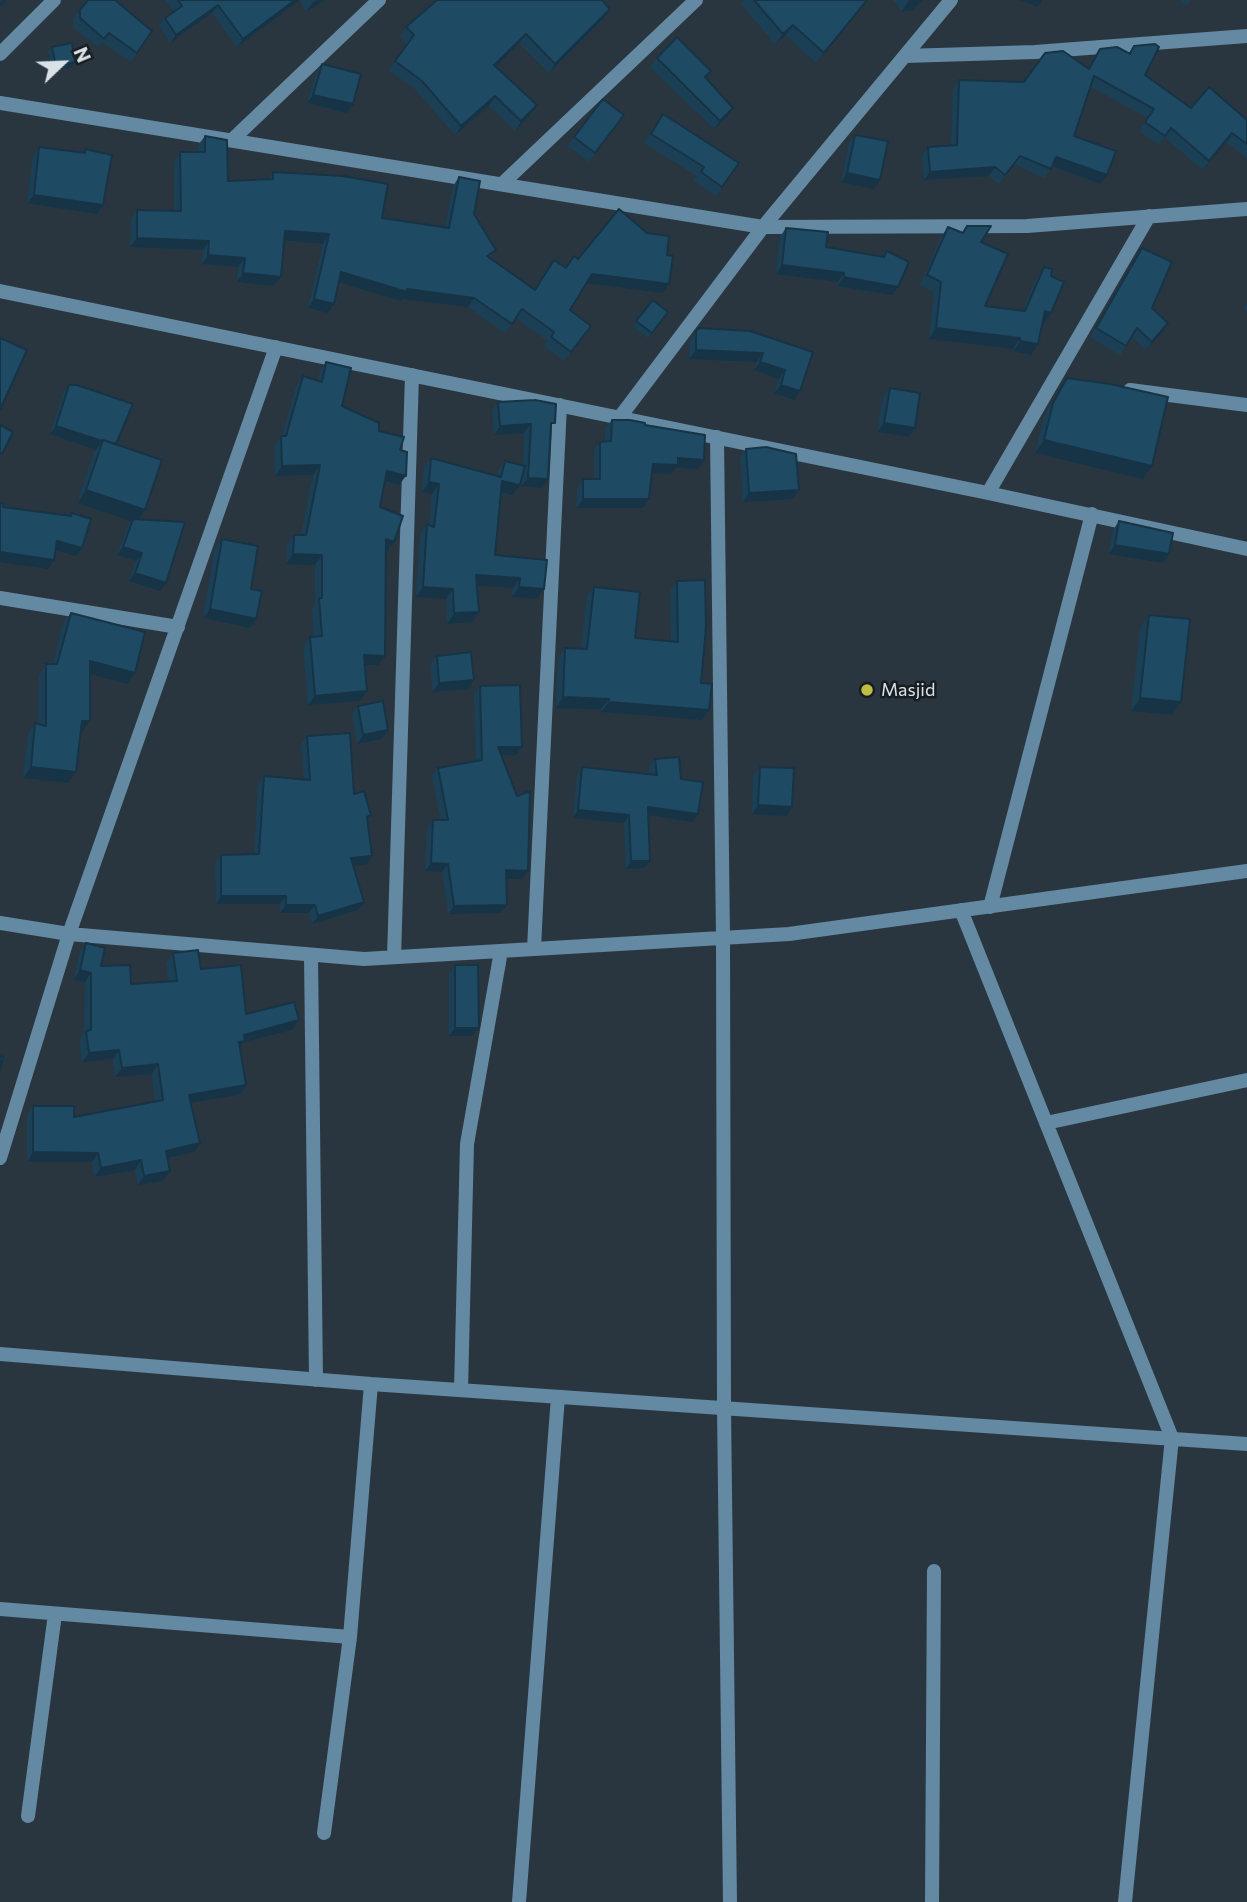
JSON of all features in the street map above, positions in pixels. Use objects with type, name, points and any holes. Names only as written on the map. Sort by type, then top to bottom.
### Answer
[{"type":"street","points":[[0,54],[54,0]]},
{"type":"street","points":[[232,140],[379,0]]},
{"type":"street","points":[[620,417],[763,226],[951,0]]},
{"type":"street","points":[[502,184],[693,1]]},
{"type":"street","points":[[905,56],[1035,52],[1247,36]]},
{"type":"street","points":[[0,103],[763,226],[1027,226],[1247,209]]},
{"type":"street","points":[[988,492],[1060,382],[1149,216]]},
{"type":"street","points":[[0,290],[988,492],[1247,549]]},
{"type":"street","points":[[0,1158],[69,934],[276,347]]},
{"type":"street","points":[[394,957],[412,374]]},
{"type":"street","points":[[1109,388],[1247,405]]},
{"type":"street","points":[[534,949],[560,405]]},
{"type":"street","points":[[717,437],[730,1902]]},
{"type":"street","points":[[990,907],[1092,514]]},
{"type":"street","points":[[0,598],[178,626]]},
{"type":"street","points":[[0,923],[69,934],[364,959],[789,934],[1247,872]]},
{"type":"street","points":[[961,910],[1172,1438],[1125,1902]]},
{"type":"street","points":[[461,1390],[467,1144],[501,951]]},
{"type":"street","points":[[311,955],[316,1380]]},
{"type":"street","points":[[1046,1123],[1247,1080]]},
{"type":"street","points":[[0,1354],[371,1384],[1247,1444]]},
{"type":"street","points":[[324,1833],[350,1637],[371,1384]]},
{"type":"street","points":[[519,1902],[558,1397]]},
{"type":"street","points":[[932,1902],[934,1571]]},
{"type":"street","points":[[0,1609],[350,1637]]},
{"type":"street","points":[[29,1816],[55,1614]]},
{"type":"building","points":[[88,0],[115,0],[152,31],[137,53],[109,33],[104,39],[80,18],[80,10]]},
{"type":"building","points":[[178,0],[295,0],[243,39],[218,5],[176,35],[165,18],[182,6]]},
{"type":"building","points":[[437,0],[602,0],[610,9],[555,64],[526,34],[494,65],[537,105],[521,121],[495,96],[461,126],[422,81],[395,61],[414,35],[406,27]]},
{"type":"building","points":[[754,0],[867,0],[824,53],[793,25],[783,34]]},
{"type":"building","points":[[677,37],[711,71],[705,77],[733,108],[720,121],[657,58]]},
{"type":"building","points":[[72,43],[75,62],[56,66],[52,47]]},
{"type":"building","points":[[1155,44],[1159,47],[1145,75],[1191,108],[1209,87],[1247,120],[1247,144],[1232,133],[1209,161],[1171,128],[1165,136],[1145,122],[1154,109],[1094,76],[1074,136],[1116,151],[1107,175],[1056,157],[1051,169],[1020,156],[1005,175],[995,167],[930,172],[928,147],[957,145],[959,80],[1024,82],[1045,53],[1063,51],[1089,69],[1100,49],[1117,47],[1130,54],[1134,46]]},
{"type":"building","points":[[322,64],[361,74],[353,104],[313,95]]},
{"type":"building","points":[[603,99],[624,115],[595,153],[574,137]]},
{"type":"building","points":[[663,114],[739,163],[722,187],[701,172],[704,167],[651,134]]},
{"type":"building","points":[[855,135],[888,141],[880,180],[847,173]]},
{"type":"building","points":[[205,136],[227,140],[228,181],[273,179],[273,172],[343,176],[388,184],[382,218],[449,228],[459,177],[480,181],[474,214],[496,250],[487,256],[535,290],[554,260],[566,268],[574,256],[578,259],[619,209],[647,233],[669,236],[667,255],[673,256],[669,284],[592,274],[570,310],[591,326],[571,352],[551,337],[554,332],[522,309],[512,324],[474,298],[407,289],[407,292],[341,272],[334,304],[314,299],[329,234],[285,231],[281,277],[243,273],[245,258],[208,255],[209,241],[137,238],[137,210],[181,211],[180,152],[205,152]]},
{"type":"building","points":[[39,147],[85,153],[85,149],[112,155],[103,205],[34,195]]},
{"type":"building","points":[[967,226],[991,226],[981,242],[1008,254],[985,306],[1025,311],[1044,267],[1052,269],[1051,276],[1064,282],[1051,313],[1045,311],[1038,344],[1020,341],[1020,338],[936,328],[941,282],[927,275],[948,227],[963,233]]},
{"type":"building","points":[[786,228],[828,232],[826,247],[884,257],[887,251],[909,262],[898,287],[844,277],[844,273],[782,265]]},
{"type":"building","points":[[1142,248],[1172,262],[1152,308],[1168,323],[1152,342],[1137,328],[1126,346],[1096,328]]},
{"type":"building","points":[[653,300],[668,312],[652,333],[636,321]]},
{"type":"building","points":[[699,328],[750,331],[813,352],[800,391],[781,385],[785,370],[760,362],[763,353],[696,350],[696,331]]},
{"type":"building","points":[[0,338],[27,350],[0,410]]},
{"type":"building","points":[[326,362],[351,368],[342,406],[379,423],[379,431],[404,437],[400,450],[407,452],[406,476],[387,471],[380,507],[403,516],[394,542],[386,539],[385,656],[364,655],[367,691],[315,696],[310,637],[322,636],[319,598],[322,598],[322,555],[293,554],[294,535],[306,535],[320,465],[282,466],[281,436],[286,436],[303,376],[322,382]]},
{"type":"building","points":[[1067,378],[1168,397],[1152,466],[1044,440],[1053,403]]},
{"type":"building","points":[[69,385],[77,385],[133,404],[116,444],[56,426]]},
{"type":"building","points":[[890,388],[920,393],[915,428],[884,423]]},
{"type":"building","points":[[535,400],[556,404],[555,423],[551,423],[548,479],[528,478],[531,424],[500,426],[498,402]]},
{"type":"building","points":[[612,420],[630,420],[705,435],[704,460],[678,458],[678,465],[653,464],[649,499],[583,499],[583,479],[600,479],[600,442],[611,441]]},
{"type":"building","points":[[0,425],[13,432],[2,454],[0,453]]},
{"type":"building","points":[[103,440],[162,460],[145,510],[86,490]]},
{"type":"building","points":[[766,447],[796,454],[799,490],[749,493],[746,449]]},
{"type":"building","points":[[431,458],[501,477],[505,461],[525,466],[520,485],[502,481],[495,555],[547,560],[544,589],[519,587],[520,578],[476,575],[479,612],[454,613],[453,589],[423,587],[427,524],[434,527],[439,484],[429,482]]},
{"type":"building","points":[[0,503],[4,504],[3,507],[71,516],[72,513],[91,519],[82,548],[57,541],[54,560],[0,552]]},
{"type":"building","points":[[133,519],[185,522],[166,583],[135,573],[142,553],[123,547]]},
{"type":"building","points":[[1119,521],[1173,533],[1169,554],[1115,545]]},
{"type":"building","points":[[222,539],[258,546],[251,589],[262,591],[256,619],[210,609]]},
{"type":"building","points":[[705,580],[706,627],[701,683],[712,684],[709,710],[563,697],[565,648],[587,649],[594,587],[640,592],[635,638],[678,642],[677,581]]},
{"type":"building","points":[[71,613],[145,632],[135,673],[90,661],[90,721],[82,721],[76,772],[31,767],[35,723],[46,726],[46,664],[57,664]]},
{"type":"building","points":[[1149,615],[1190,619],[1181,702],[1140,698]]},
{"type":"building","points":[[471,652],[474,680],[439,683],[437,656]]},
{"type":"building","points":[[520,685],[522,747],[498,747],[517,796],[530,791],[528,871],[506,870],[507,905],[454,906],[448,864],[431,863],[433,820],[448,820],[438,768],[482,760],[480,686]]},
{"type":"building","points":[[383,701],[388,730],[363,735],[358,706]]},
{"type":"building","points":[[350,733],[354,794],[364,791],[371,815],[367,817],[372,856],[351,858],[364,902],[318,916],[315,905],[286,905],[286,896],[221,896],[221,855],[259,854],[264,776],[310,780],[307,736]]},
{"type":"building","points":[[679,757],[681,779],[703,782],[698,814],[648,807],[650,861],[631,861],[629,815],[578,810],[582,767],[657,775],[655,759]]},
{"type":"building","points":[[760,767],[794,768],[792,807],[758,805]]},
{"type":"building","points":[[86,943],[105,948],[101,966],[130,965],[131,984],[177,981],[173,953],[198,950],[201,969],[241,965],[246,1014],[294,1002],[299,1020],[244,1035],[245,1041],[239,1042],[246,1085],[189,1095],[200,1143],[166,1151],[170,1171],[144,1176],[141,1160],[101,1168],[98,1153],[33,1152],[33,1106],[74,1106],[74,1117],[163,1100],[158,1064],[122,1068],[119,1050],[89,1053],[86,1031],[91,1030],[91,973],[80,970]]},
{"type":"building","points":[[455,965],[478,965],[479,1028],[455,1028]]},
{"type":"place","name":"Masjid","points":[[867,690]]}]
